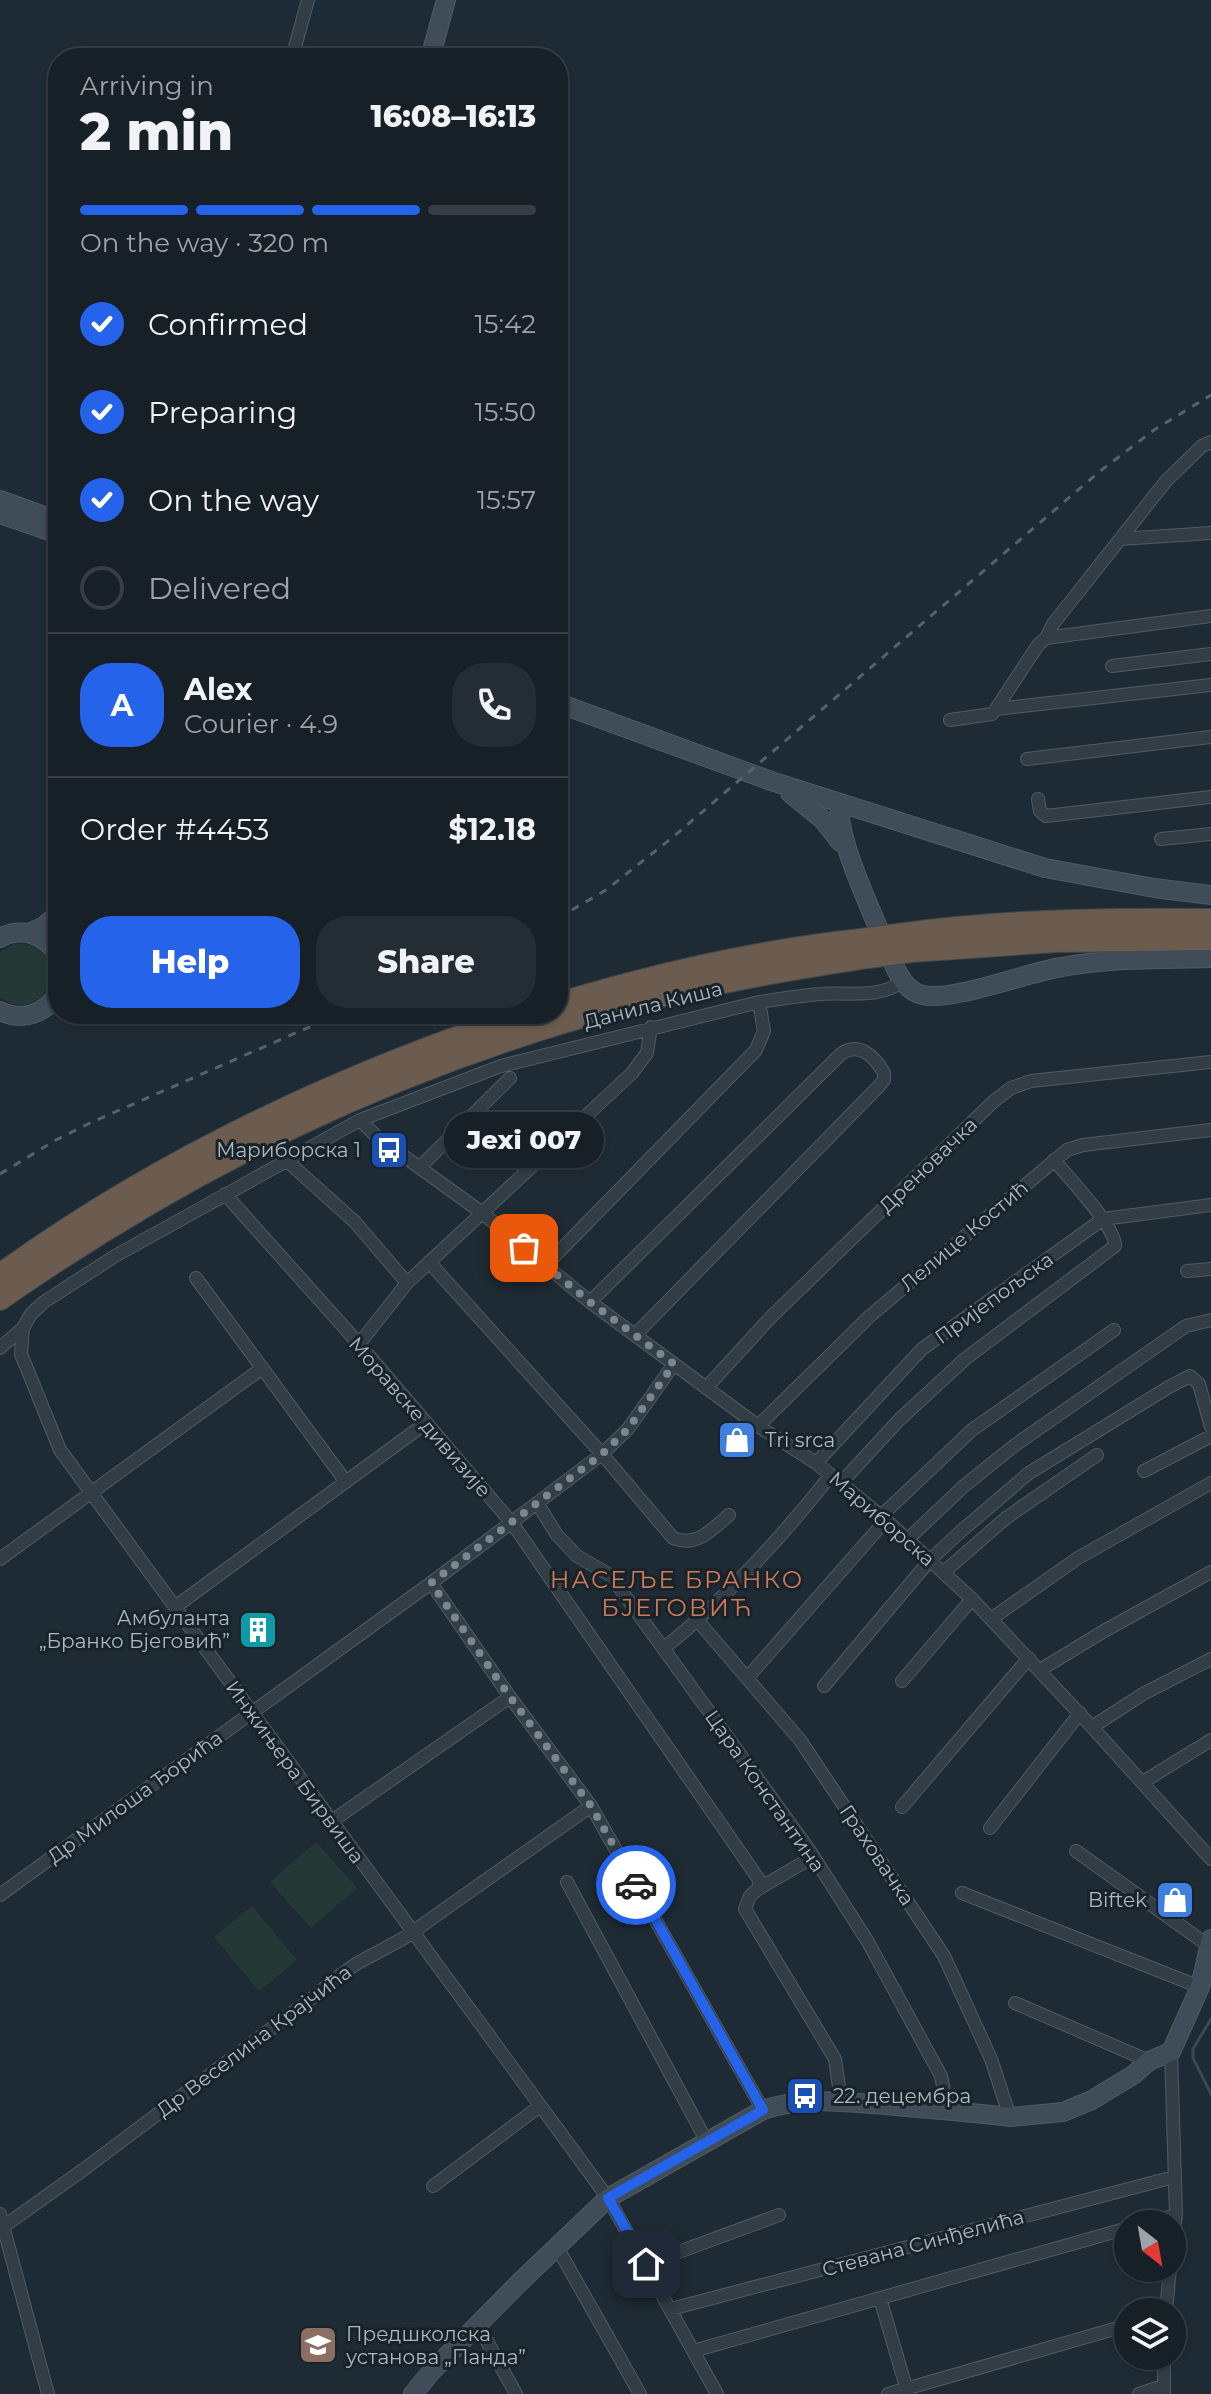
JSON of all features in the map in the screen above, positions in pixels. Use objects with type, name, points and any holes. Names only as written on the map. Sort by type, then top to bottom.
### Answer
[{"type":"highway","points":[[568,1021],[621,1005],[864,948],[908,942],[978,926],[1054,921],[1211,920]]},
{"type":"highway","points":[[908,942],[1211,939]]},
{"type":"highway","points":[[568,1001],[650,978],[797,948],[864,948]]},
{"type":"highway","points":[[0,1275],[124,1195],[250,1127],[385,1065],[498,1024]]},
{"type":"highway","points":[[0,1299],[108,1226],[209,1168],[308,1119],[432,1066],[558,1024]]},
{"type":"street","points":[[295,48],[308,0]]},
{"type":"street","points":[[424,48],[436,0]]},
{"type":"street","points":[[433,48],[446,0]]},
{"type":"street","points":[[950,720],[992,714],[1053,624],[1166,481],[1202,446],[1211,442]]},
{"type":"street","points":[[0,500],[48,517]]},
{"type":"street","points":[[0,514],[48,531]]},
{"type":"street","points":[[1120,539],[1211,533]]},
{"type":"street","points":[[1046,638],[1211,616]]},
{"type":"street","points":[[1112,666],[1211,654]]},
{"type":"street","points":[[996,709],[1211,685]]},
{"type":"street","points":[[568,707],[771,781],[1045,868],[1211,895]]},
{"type":"street","points":[[1027,759],[1211,737]]},
{"type":"street","points":[[771,781],[823,820],[853,863]]},
{"type":"street","points":[[1038,799],[1040,811],[1046,816],[1211,797]]},
{"type":"street","points":[[840,804],[838,815],[853,863],[903,981],[916,993],[937,997],[1065,966],[1211,958]]},
{"type":"street","points":[[845,841],[861,823],[880,817]]},
{"type":"street","points":[[1161,839],[1211,834]]},
{"type":"street","points":[[29,933],[48,923]]},
{"type":"street","points":[[0,938],[17,932],[29,933],[48,943]]},
{"type":"street","name":"Данила Киша","points":[[0,1348],[23,1328],[31,1314],[44,1302],[115,1256],[360,1120],[501,1066],[651,1027],[803,995],[879,993],[903,981]]},
{"type":"street","points":[[545,1266],[756,1050],[764,1031],[759,1002]]},
{"type":"street","points":[[0,1011],[16,1017],[35,1014],[48,1005]]},
{"type":"street","points":[[359,1344],[407,1283],[632,1073],[650,1048],[651,1027]]},
{"type":"street","points":[[590,1302],[844,1051],[859,1049],[870,1056],[884,1073],[884,1080],[879,1086],[636,1334]]},
{"type":"street","name":"Дреновачка","points":[[706,1388],[770,1318],[1011,1088],[1031,1081],[1211,1062]]},
{"type":"street","points":[[420,1167],[510,1078]]},
{"type":"street","name":"Мариборска","points":[[360,1120],[376,1136],[481,1212],[590,1302],[758,1426],[816,1463],[883,1518],[944,1572],[1029,1658],[1211,1859]]},
{"type":"street","name":"Лелице Костић","points":[[758,1426],[870,1316],[1067,1150],[1083,1145],[1211,1130]]},
{"type":"street","points":[[286,1160],[355,1222],[407,1283]]},
{"type":"street","points":[[664,1648],[698,1621],[836,1479],[965,1359],[1115,1246],[1116,1240],[1103,1219],[1054,1160]]},
{"type":"street","name":"Моравске дивизије","points":[[225,1194],[512,1523],[760,1881],[758,1889]]},
{"type":"street","name":"Пријепољска","points":[[816,1463],[922,1349],[1103,1219],[1211,1205]]},
{"type":"street","points":[[429,1262],[602,1454],[666,1533],[679,1541],[691,1542],[703,1537],[729,1515]]},
{"type":"street","points":[[1187,1271],[1211,1269]]},
{"type":"street","points":[[196,1278],[346,1482]]},
{"type":"street","points":[[907,1540],[964,1486],[1015,1445],[1186,1326],[1211,1320]]},
{"type":"street","name":"Инжињера Бирвиша","points":[[23,1328],[21,1354],[60,1450],[608,2198],[717,2394]]},
{"type":"street","points":[[748,1677],[883,1518],[972,1430],[1114,1330]]},
{"type":"street","name":"Др Милоша Ђорића","points":[[0,1895],[431,1583],[602,1454],[628,1429],[674,1364]]},
{"type":"street","points":[[0,1559],[261,1369]]},
{"type":"street","points":[[824,1686],[930,1560],[1029,1473],[1155,1394],[1190,1376],[1199,1384],[1211,1427]]},
{"type":"street","points":[[175,1607],[426,1423]]},
{"type":"street","points":[[1144,1471],[1211,1436]]},
{"type":"street","name":"Мариборска","points":[[944,1572],[1006,1518],[1097,1455]]},
{"type":"street","points":[[991,1619],[1078,1558],[1211,1483]]},
{"type":"street","name":"Цара Константина","points":[[537,1503],[557,1535],[577,1556],[610,1575],[813,1857],[868,1942],[909,2014],[941,2076],[948,2110]]},
{"type":"street","points":[[1040,1670],[1211,1572]]},
{"type":"street","points":[[431,1583],[591,1806],[763,2110]]},
{"type":"street","points":[[902,1681],[972,1599]]},
{"type":"street","name":"Граховачка","points":[[698,1621],[800,1740],[944,1956],[991,2059],[1010,2117]]},
{"type":"street","points":[[902,1807],[1029,1658]]},
{"type":"street","points":[[1092,1727],[1143,1694],[1211,1659]]},
{"type":"street","points":[[332,1821],[510,1697]]},
{"type":"street","points":[[990,1828],[1080,1713]]},
{"type":"street","points":[[1143,1782],[1211,1740]]},
{"type":"street","name":"Др Веселина Крајчића","points":[[1,2223],[83,2170],[335,1979],[412,1932],[591,1806]]},
{"type":"street","points":[[1076,1851],[1210,1942],[1200,1987],[1171,2052],[1176,2210]]},
{"type":"street","points":[[813,1857],[758,1889],[750,1896],[745,1909],[835,2059],[841,2101]]},
{"type":"street","points":[[567,1882],[707,2142]]},
{"type":"street","points":[[962,1893],[1200,1987]]},
{"type":"street","points":[[1015,2003],[1149,2061]]},
{"type":"street","points":[[413,2394],[478,2325],[608,2198],[763,2110],[781,2103],[841,2101],[1010,2117],[1063,2112],[1112,2089],[1149,2061],[1171,2052]]},
{"type":"street","points":[[433,2186],[540,2106]]},
{"type":"street","name":"Стевана Синђелића","points":[[671,2309],[1174,2177]]},
{"type":"street","points":[[646,2264],[779,2215]]},
{"type":"street","points":[[1,2223],[48,2394]]},
{"type":"street","points":[[693,2351],[1114,2232]]},
{"type":"street","points":[[557,2247],[640,2394]]},
{"type":"street","points":[[880,2298],[907,2391]]},
{"type":"street","points":[[478,2325],[516,2394]]},
{"type":"street","points":[[888,2394],[1114,2329]]},
{"type":"street","points":[[1139,2394],[1163,2390],[1164,2370]]},
{"type":"green space","points":[[14,944],[34,947],[46,956],[48,985],[42,995],[31,1003],[17,1005],[0,997],[0,952]]},
{"type":"green space","points":[[316,1842],[357,1888],[311,1928],[270,1882]]},
{"type":"green space","points":[[252,1906],[297,1960],[259,1991],[214,1937]]},
{"type":"waterway","points":[[1211,2019],[1193,2049],[1193,2058],[1211,2094]]},
{"type":"railway","points":[[568,912],[606,890],[673,837],[1099,472],[1154,430],[1211,395]]},
{"type":"railway","points":[[0,1174],[90,1123],[316,1024]]},
{"type":"way so far","points":[[524,1248],[674,1364],[628,1429],[602,1454],[431,1583],[591,1806],[636,1885]]},
{"type":"place","name":"Мариборска 1","points":[[389,1150]]},
{"type":"place","name":"Jexi 007","points":[[524,1248]]},
{"type":"place","name":"Tri srca","points":[[737,1440]]},
{"type":"place","name":"Амбуланта „Бранко Бјеговић”","points":[[258,1630]]},
{"type":"place","name":"Biftek","points":[[1175,1900]]},
{"type":"place","name":"22. децембра","points":[[805,2096]]},
{"type":"place","name":"Предшколска установа „Панда”","points":[[318,2345]]},
{"type":"district","name":"НАСЕЉЕ БРАНКО БЈЕГОВИЋ","points":[[677,1593]]},
{"type":"route","points":[[636,1885],[763,2110],[608,2198],[646,2264]]}]
